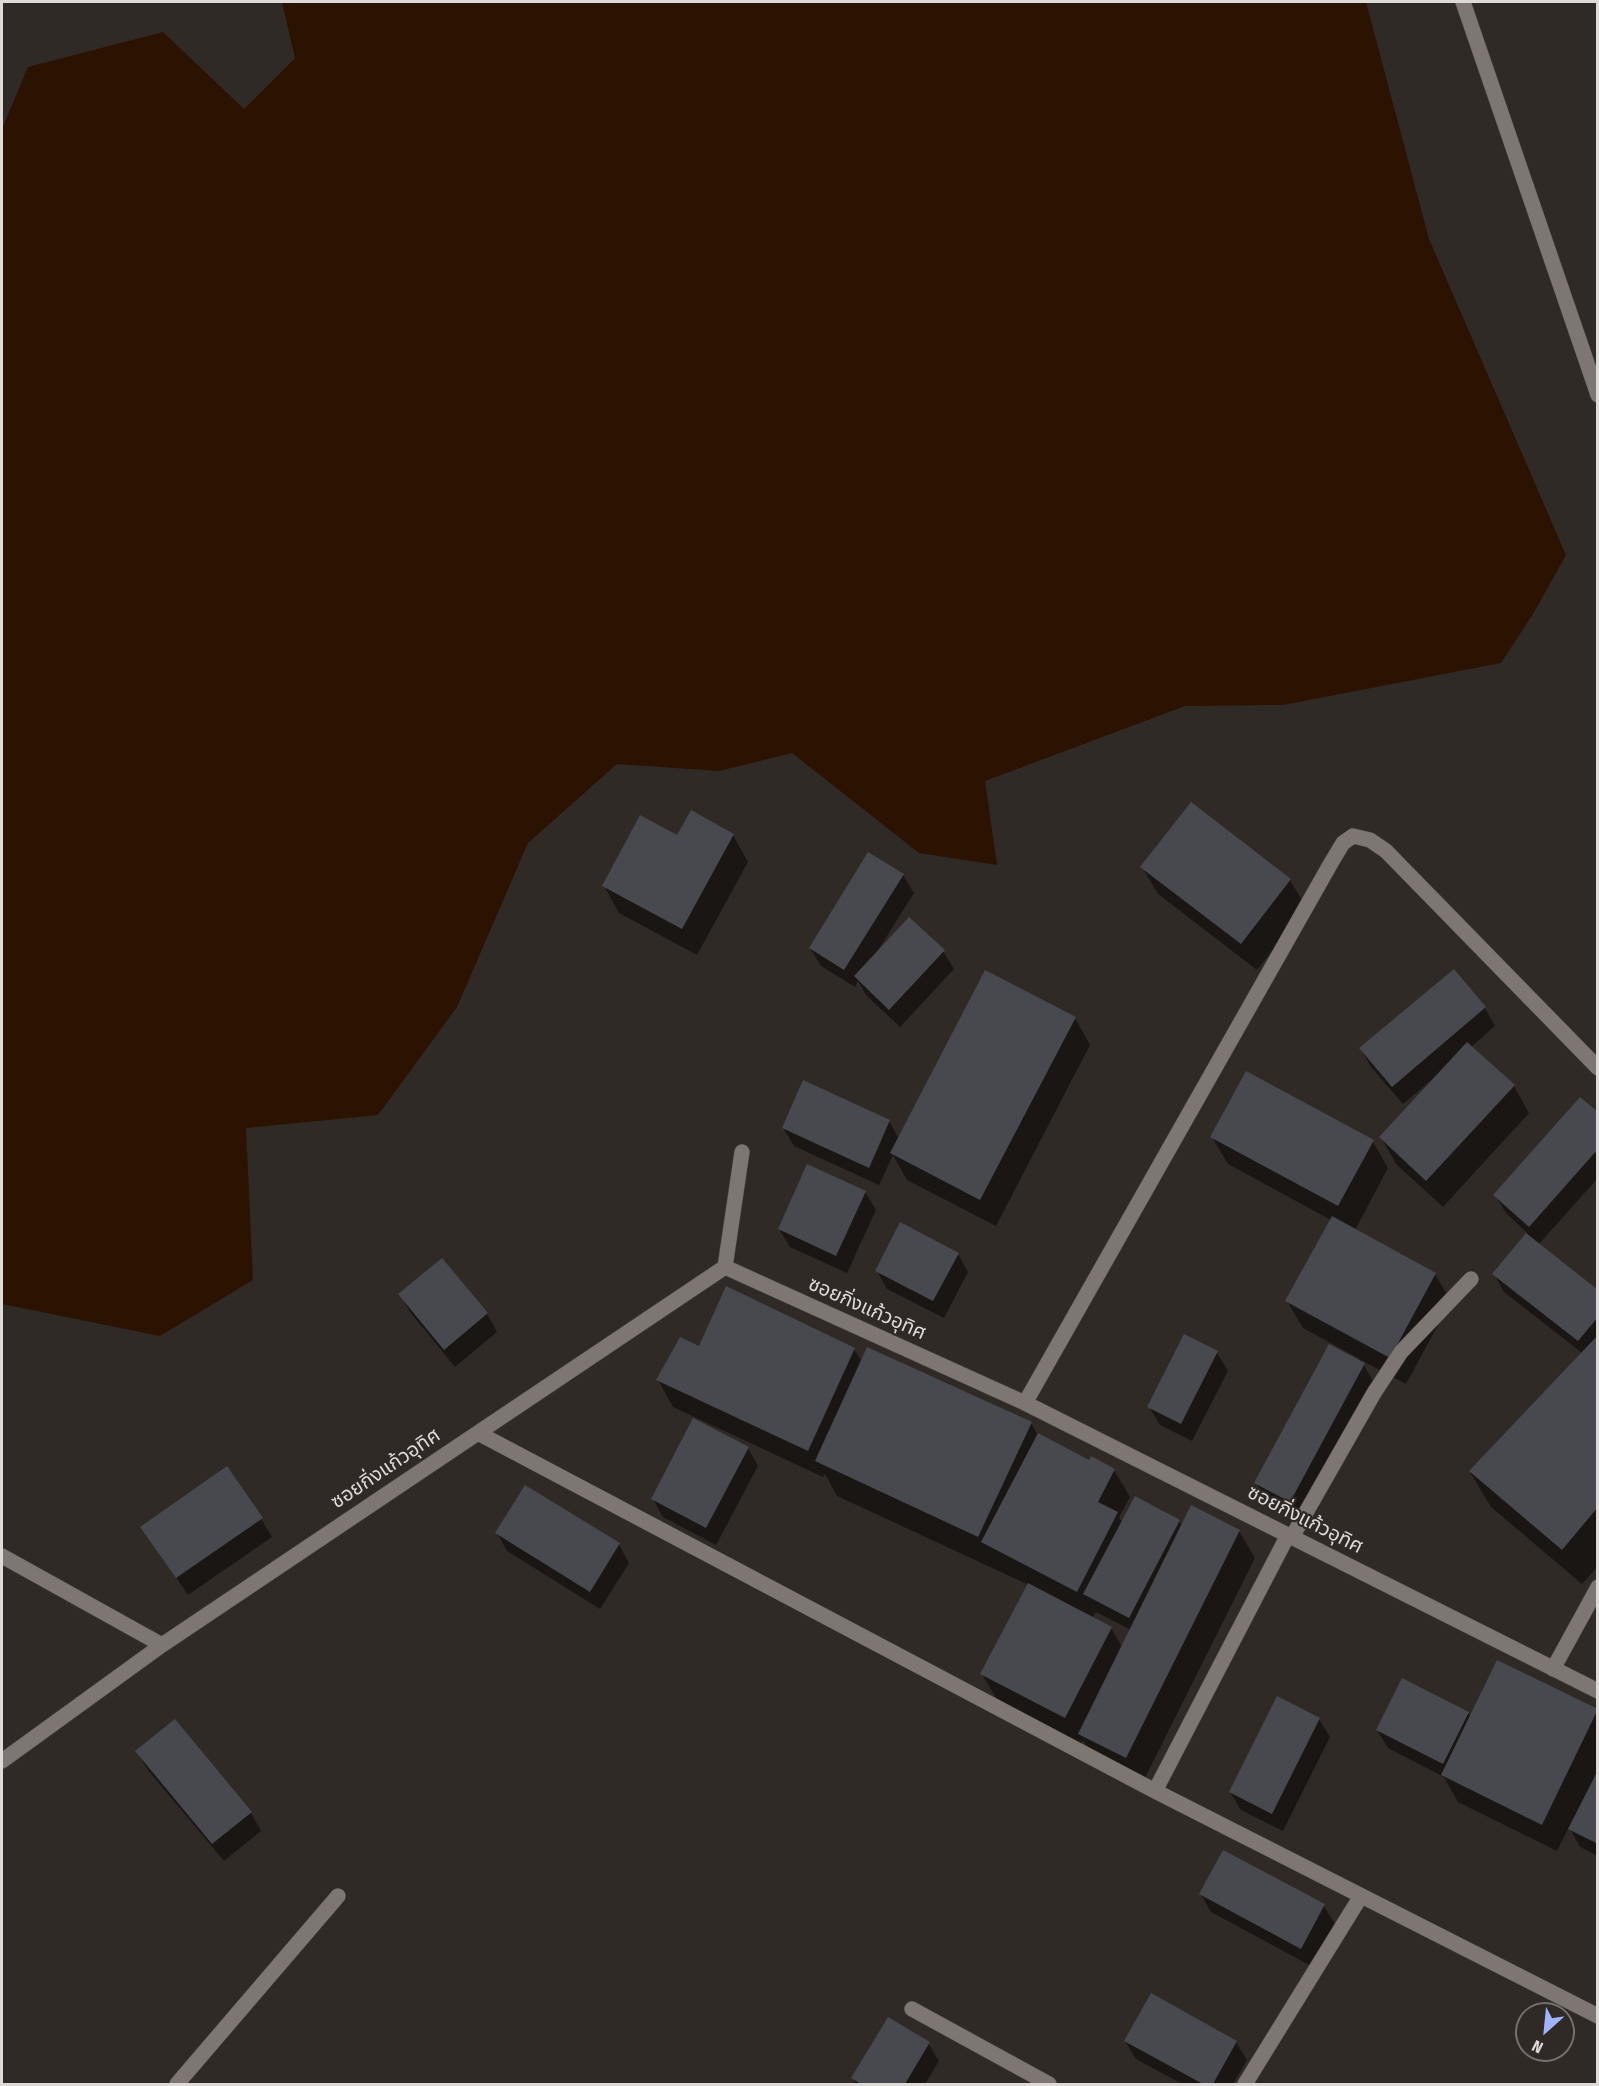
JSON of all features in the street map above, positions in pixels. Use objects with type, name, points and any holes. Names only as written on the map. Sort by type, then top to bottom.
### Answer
[{"type":"street","points":[[1463,2],[1598,395]]},
{"type":"street","points":[[1024,1403],[1337,853],[1343,843],[1353,836],[1370,840],[1386,851],[1598,1068]]},
{"type":"street","points":[[725,1268],[742,1152]]},
{"type":"street","name":"ซอยกิ่งแก้วอุทิศ","points":[[2,1761],[162,1645],[725,1268],[1024,1403],[1598,1691]]},
{"type":"street","points":[[1155,1791],[1290,1536],[1374,1393],[1401,1352],[1471,1279]]},
{"type":"street","points":[[478,1433],[1155,1791],[1598,2016]]},
{"type":"street","points":[[2,1556],[162,1645]]},
{"type":"street","points":[[1553,1669],[1598,1587]]},
{"type":"street","points":[[177,2085],[338,1896]]},
{"type":"street","points":[[1245,2085],[1361,1896]]},
{"type":"street","points":[[912,2009],[1048,2085]]},
{"type":"shaded area","points":[[282,2],[1366,2],[1429,239],[1566,555],[1533,614],[1501,663],[1283,705],[1185,706],[985,781],[997,865],[919,853],[792,753],[719,771],[617,764],[528,843],[457,1007],[378,1115],[246,1128],[253,1280],[160,1336],[2,1304],[2,129],[28,67],[163,32],[244,109],[295,58]]},
{"type":"building","points":[[1191,802],[1291,879],[1241,944],[1140,867]]},
{"type":"building","points":[[691,810],[734,834],[682,929],[602,886],[640,815],[677,835]]},
{"type":"building","points":[[868,852],[904,874],[844,970],[809,948]]},
{"type":"building","points":[[909,917],[945,950],[889,1010],[854,976]]},
{"type":"building","points":[[1454,969],[1486,1007],[1392,1087],[1359,1048]]},
{"type":"building","points":[[985,970],[1076,1017],[980,1200],[890,1153]]},
{"type":"building","points":[[1467,1042],[1515,1085],[1426,1181],[1379,1137]]},
{"type":"building","points":[[1246,1071],[1374,1140],[1338,1206],[1210,1137]]},
{"type":"building","points":[[803,1080],[890,1120],[869,1168],[782,1128]]},
{"type":"building","points":[[1580,1097],[1598,1112],[1598,1149],[1529,1227],[1493,1195]]},
{"type":"building","points":[[807,1164],[866,1191],[836,1256],[778,1229]]},
{"type":"building","points":[[1332,1216],[1436,1273],[1390,1358],[1285,1301]]},
{"type":"building","points":[[900,1222],[959,1253],[933,1301],[875,1271]]},
{"type":"building","points":[[1526,1233],[1598,1290],[1598,1317],[1578,1341],[1492,1274]]},
{"type":"building","points":[[442,1258],[488,1313],[444,1350],[398,1294]]},
{"type":"building","points":[[726,1286],[855,1348],[808,1451],[656,1380],[680,1337],[699,1346]]},
{"type":"building","points":[[1184,1334],[1218,1351],[1181,1424],[1147,1407]]},
{"type":"building","points":[[1598,1335],[1598,1507],[1562,1550],[1469,1471]]},
{"type":"building","points":[[1329,1344],[1365,1363],[1290,1502],[1254,1483]]},
{"type":"building","points":[[867,1347],[1032,1422],[978,1537],[815,1461]]},
{"type":"building","points":[[693,1418],[749,1447],[706,1528],[651,1499]]},
{"type":"building","points":[[1038,1433],[1089,1460],[1091,1456],[1115,1469],[1098,1502],[1118,1512],[1077,1592],[981,1542]]},
{"type":"building","points":[[227,1466],[263,1518],[176,1578],[140,1527]]},
{"type":"building","points":[[525,1485],[620,1543],[590,1592],[495,1533]]},
{"type":"building","points":[[1135,1496],[1180,1520],[1129,1618],[1083,1594]]},
{"type":"building","points":[[1191,1505],[1240,1530],[1126,1758],[1078,1734]]},
{"type":"building","points":[[1028,1583],[1112,1627],[1065,1718],[980,1674]]},
{"type":"building","points":[[1497,1660],[1598,1709],[1542,1825],[1441,1775]]},
{"type":"building","points":[[1402,1678],[1469,1712],[1443,1764],[1376,1730]]},
{"type":"building","points":[[1277,1696],[1320,1718],[1272,1814],[1229,1792]]},
{"type":"building","points":[[175,1719],[252,1812],[212,1844],[135,1751]]},
{"type":"building","points":[[1598,1770],[1598,1844],[1568,1829]]},
{"type":"building","points":[[1223,1850],[1325,1904],[1301,1949],[1199,1894]]},
{"type":"building","points":[[1151,1993],[1237,2041],[1213,2084],[1203,2084],[1124,2041]]},
{"type":"building","points":[[888,2017],[930,2042],[905,2084],[861,2084],[851,2078]]}]
